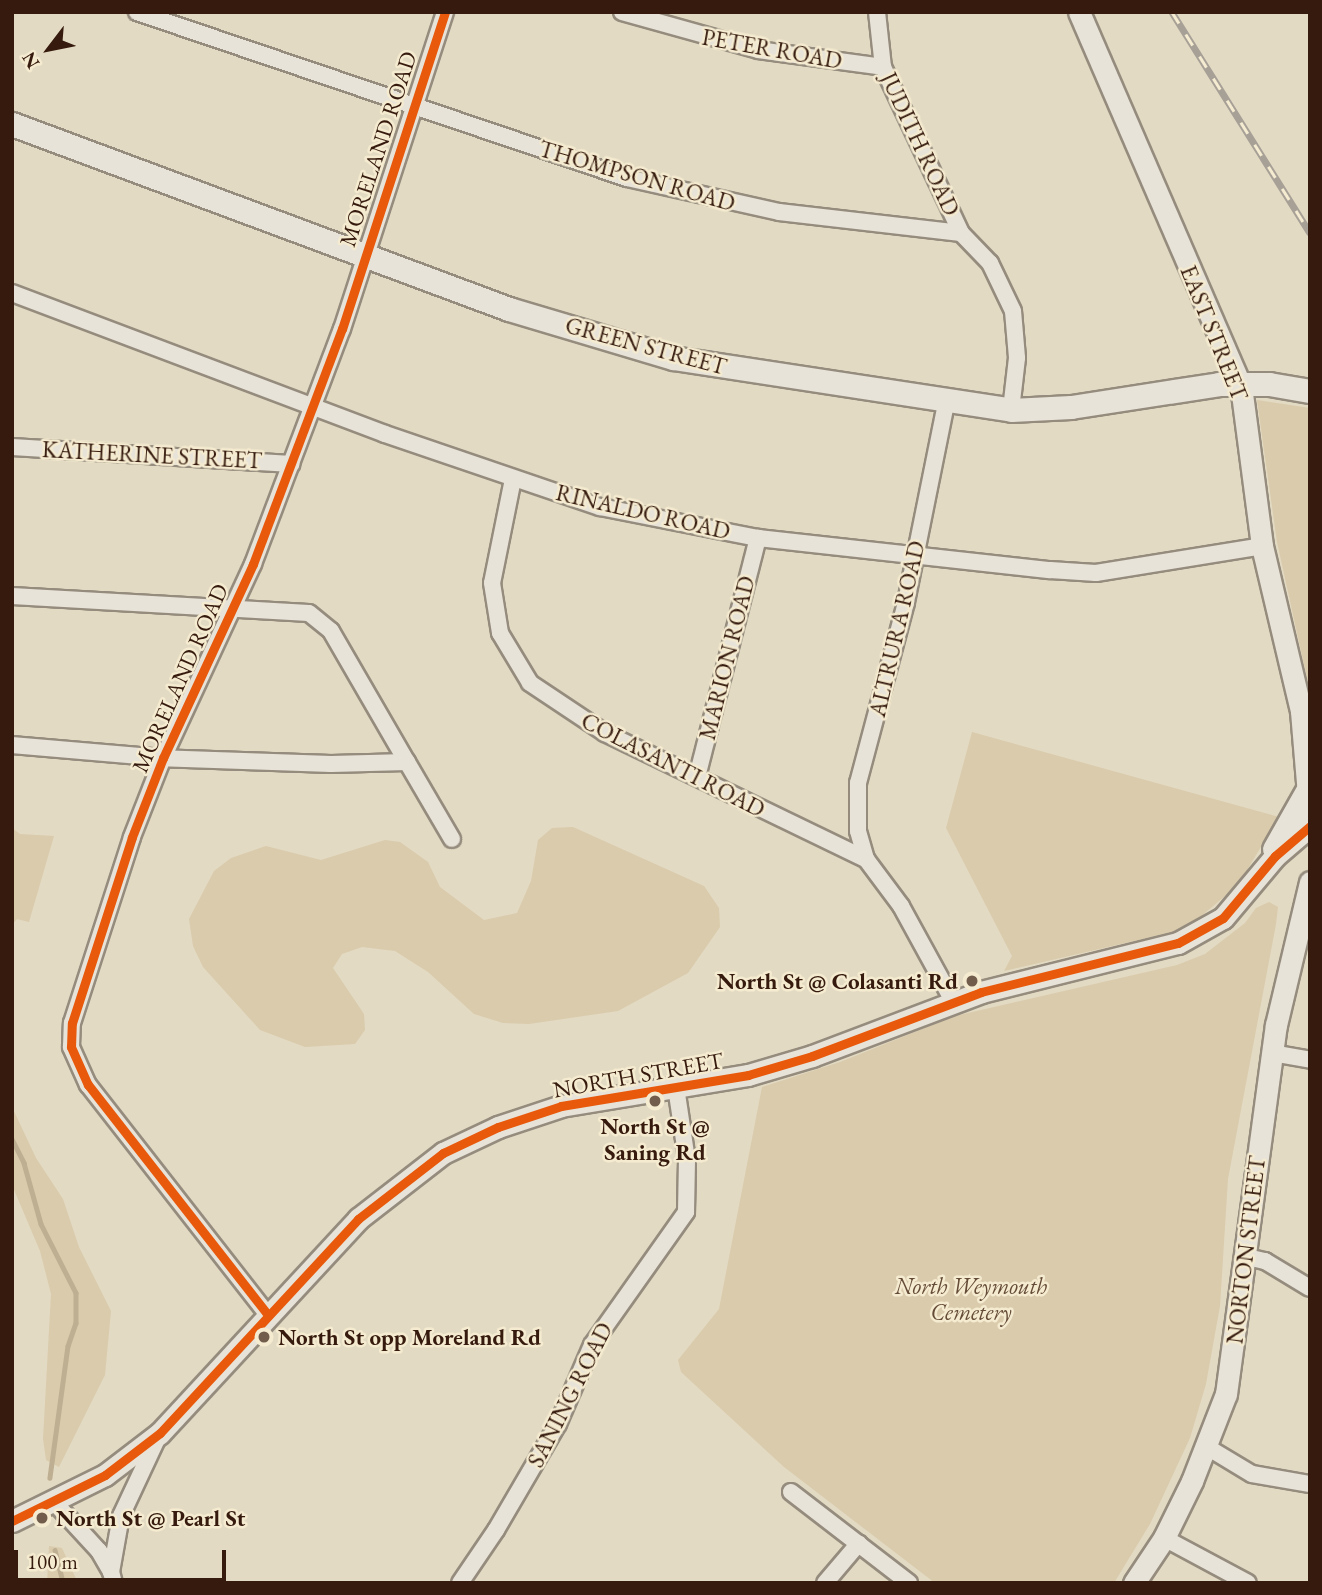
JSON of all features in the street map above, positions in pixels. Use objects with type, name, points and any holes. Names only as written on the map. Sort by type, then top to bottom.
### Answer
[{"type":"main road","name":"GREEN STREET","points":[[12,124],[509,309],[673,358],[776,377],[947,398],[1012,410],[1071,407],[1207,385],[1269,384],[1310,391]]},
{"type":"street","name":"MORELAND ROAD","points":[[268,1315],[117,1125],[77,1067],[71,1047],[72,1023],[84,981],[163,758],[232,610],[342,329],[363,256],[415,108],[445,12]]},
{"type":"street","name":"PETER ROAD","points":[[622,12],[758,50],[883,67]]},
{"type":"street","name":"JUDITH ROAD","points":[[877,12],[883,67],[961,233]]},
{"type":"street","name":"EAST STREET","points":[[1079,12],[1241,386],[1262,546],[1305,715],[1308,787]]},
{"type":"street","name":"THOMPSON ROAD","points":[[148,14],[415,108],[627,177],[733,204],[909,230],[961,233]]},
{"type":"street","points":[[961,233],[990,263],[1013,310],[1017,358],[1012,410]]},
{"type":"street","name":"RINALDO ROAD","points":[[12,293],[513,479],[600,507],[758,538],[1096,573],[1262,546]]},
{"type":"street","name":"ALTRURA ROAD","points":[[866,859],[858,831],[858,783],[916,555],[947,398]]},
{"type":"street","name":"KATHERINE STREET","points":[[12,447],[291,464]]},
{"type":"street","name":"COLASANTI ROAD","points":[[513,479],[492,583],[500,633],[511,658],[530,683],[556,705],[696,777],[866,859],[901,906],[953,1001]]},
{"type":"street","name":"MARION ROAD","points":[[696,777],[758,538]]},
{"type":"street","points":[[12,596],[309,613],[320,620],[358,673],[453,839]]},
{"type":"street","points":[[12,745],[163,758],[331,764],[407,762]]},
{"type":"street","points":[[1308,787],[1310,817]]},
{"type":"street","name":"NORTH STREET","points":[[1257,878],[1308,787]]},
{"type":"street","name":"NORTH STREET","points":[[12,1521],[105,1475],[160,1433],[361,1216],[443,1153],[498,1126],[561,1106],[676,1087],[794,1062],[953,1001],[1178,943],[1223,918],[1284,846],[1310,826]]},
{"type":"street","name":"NORTON STREET","points":[[1134,1583],[1164,1538],[1207,1447],[1228,1383],[1272,1053],[1285,977],[1309,891]]},
{"type":"street","points":[[1272,1053],[1310,1060]]},
{"type":"street","name":"SANING ROAD","points":[[460,1583],[496,1530],[558,1424],[592,1345],[686,1212],[687,1160],[676,1087]]},
{"type":"street","points":[[1243,1256],[1265,1261],[1310,1288]]},
{"type":"street","points":[[113,1577],[129,1493],[160,1433]]},
{"type":"street","points":[[1207,1447],[1252,1474],[1310,1484]]},
{"type":"street","points":[[792,1492],[909,1583]]},
{"type":"street","points":[[54,1502],[99,1551],[113,1577]]},
{"type":"street","points":[[1164,1538],[1248,1583]]},
{"type":"street","points":[[825,1583],[859,1543]]},
{"type":"green space","points":[[1257,400],[1310,408],[1310,692],[1277,542]]},
{"type":"green space","points":[[972,732],[1279,817],[1238,885],[1186,929],[1004,971],[1012,956],[946,828]]},
{"type":"green space","points":[[573,827],[704,886],[719,908],[720,927],[688,973],[618,1011],[529,1024],[503,1023],[474,1014],[428,972],[395,951],[362,947],[342,954],[333,968],[364,1014],[365,1030],[355,1044],[305,1047],[260,1030],[203,967],[193,946],[189,919],[214,871],[231,858],[266,846],[321,860],[385,840],[400,842],[428,862],[440,887],[484,920],[517,913],[531,881],[538,840],[552,828]]},
{"type":"green space","points":[[12,828],[20,834],[54,836],[29,922],[17,919],[12,925]]},
{"type":"green space","name":"North Weymouth Cemetery","points":[[1269,902],[1278,907],[1276,924],[1228,1179],[1220,1306],[1206,1384],[1190,1438],[1150,1524],[1114,1583],[935,1583],[784,1467],[681,1372],[678,1360],[719,1309],[762,1087],[840,1062],[955,1016],[1177,965],[1205,954],[1245,923],[1256,908]]},
{"type":"green space","points":[[12,1107],[36,1158],[63,1199],[79,1247],[111,1311],[105,1375],[59,1467],[46,1460],[43,1439],[51,1294],[40,1251],[12,1185]]},
{"type":"green space","points":[[49,1546],[62,1548],[78,1583],[47,1583]]},
{"type":"waterway","points":[[12,1139],[24,1163],[41,1224],[76,1293],[76,1323],[68,1346],[50,1478]]},
{"type":"waterway","points":[[55,1550],[63,1583]]},
{"type":"railway","points":[[1172,12],[1310,233]]},
{"type":"cycle path","points":[[268,1315],[88,1085],[71,1047],[72,1023],[132,837],[163,758],[253,564],[342,329],[445,12]]},
{"type":"cycle path","points":[[12,1521],[105,1475],[160,1433],[358,1219],[443,1153],[498,1127],[561,1106],[748,1075],[812,1056],[981,992],[1178,943],[1223,918],[1275,856],[1310,826]]},
{"type":"place","name":"North St @ Colasanti Rd","points":[[972,981]]},
{"type":"place","name":"North St @ Saning Rd","points":[[655,1101]]},
{"type":"place","name":"North St opp Moreland Rd","points":[[264,1337]]},
{"type":"place","name":"North St @ Pearl St","points":[[42,1518]]}]
